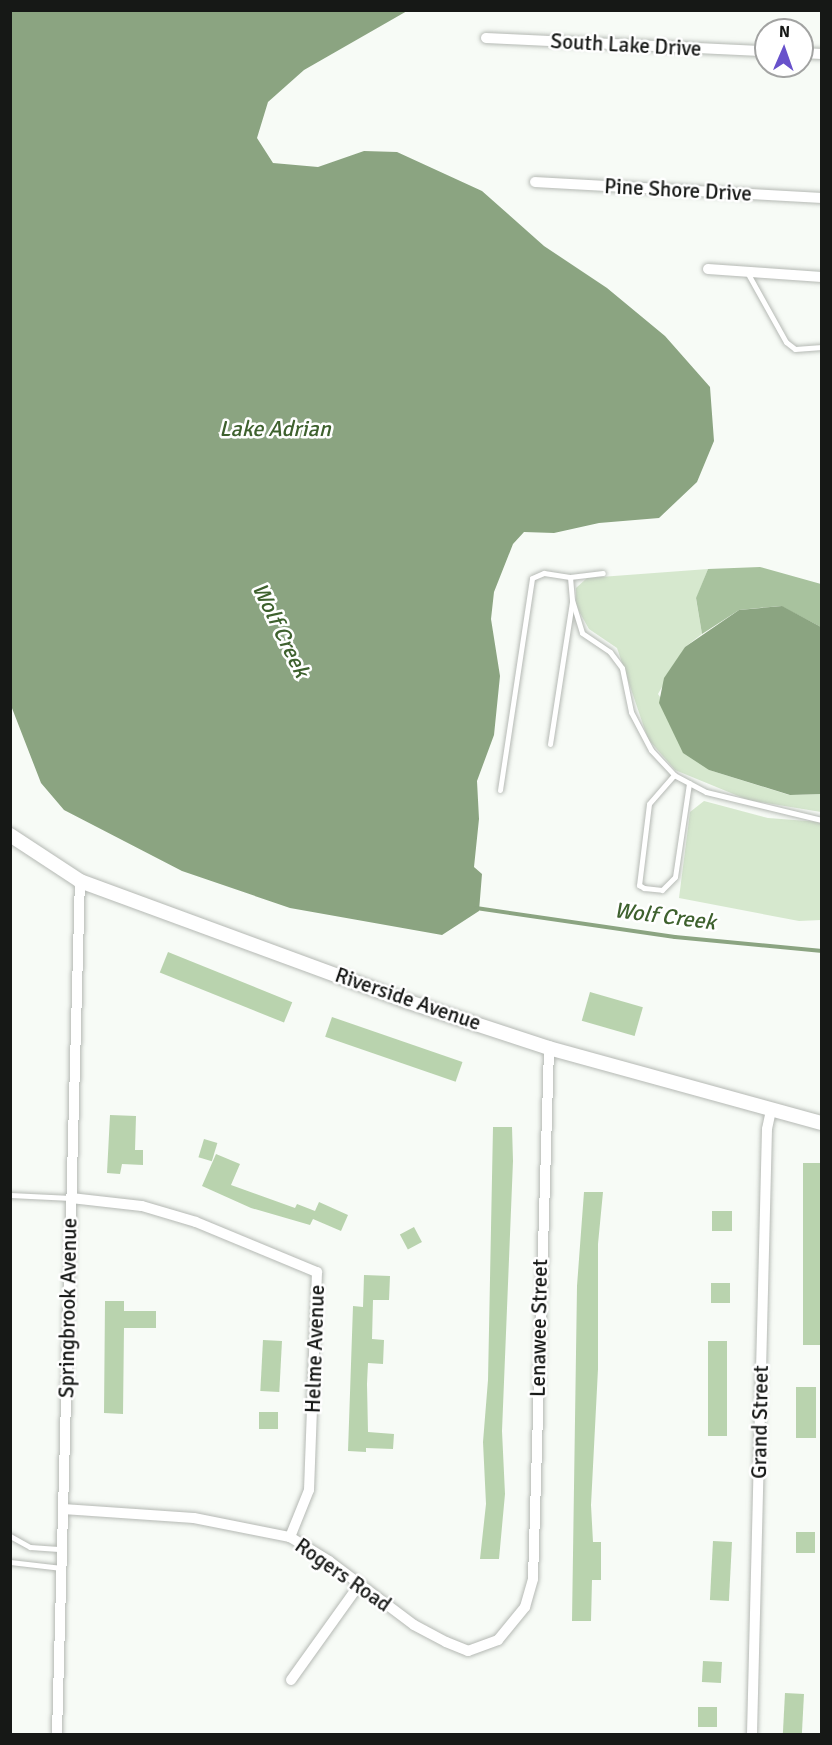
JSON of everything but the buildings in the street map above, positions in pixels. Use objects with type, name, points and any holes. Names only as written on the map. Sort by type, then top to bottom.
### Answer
[{"type":"street","name":"South Lake Drive","points":[[486,39],[754,50]]},
{"type":"street","name":"Pine Shore Drive","points":[[535,182],[822,198]]},
{"type":"street","points":[[708,269],[822,277]]},
{"type":"street","name":"Riverside Avenue","points":[[10,835],[80,881],[406,1001],[549,1048],[822,1123]]},
{"type":"street","name":"Springbrook Avenue","points":[[57,1734],[80,881]]},
{"type":"street","name":"Lenawee Street","points":[[525,1607],[533,1579],[549,1048]]},
{"type":"street","name":"Grand Street","points":[[752,1734],[767,1129],[771,1110]]},
{"type":"street","name":"Helme Avenue","points":[[71,1198],[142,1206],[186,1219],[317,1272],[309,1490],[291,1537]]},
{"type":"street","name":"Rogers Road","points":[[63,1509],[194,1518],[291,1537],[329,1561],[359,1586],[414,1625],[468,1651],[498,1640],[525,1607]]},
{"type":"street","points":[[291,1680],[359,1586]]},
{"type":"lane","points":[[747,272],[786,342],[795,349],[822,347]]},
{"type":"lane","points":[[500,790],[532,578],[544,573],[570,577],[603,573]]},
{"type":"lane","points":[[570,577],[572,600],[582,633],[610,652],[622,668],[631,712],[651,750],[674,775],[706,792],[781,813],[822,820]]},
{"type":"lane","points":[[550,744],[572,600]]},
{"type":"lane","points":[[674,775],[649,804],[639,885],[644,888],[662,890],[675,877],[689,783]]},
{"type":"lane","points":[[10,1195],[71,1198]]},
{"type":"lane","points":[[10,1536],[30,1547],[62,1548]]},
{"type":"lane","points":[[10,1562],[62,1568]]},
{"type":"shaded area","points":[[760,567],[821,584],[821,627],[781,606],[739,610],[702,634],[696,598],[708,569]]},
{"type":"shaded area","points":[[708,569],[696,599],[702,634],[685,647],[658,694],[709,770],[789,795],[821,794],[821,812],[748,800],[675,770],[648,739],[617,648],[589,629],[576,606],[576,588],[587,578]]},
{"type":"shaded area","points":[[704,801],[768,818],[821,822],[821,920],[799,921],[679,898],[690,812]]},
{"type":"water","name":"Lake Adrian","points":[[11,10],[407,11],[304,70],[268,102],[257,138],[273,163],[318,167],[364,151],[397,152],[482,191],[544,246],[607,288],[665,336],[710,387],[714,441],[697,482],[659,518],[599,523],[554,533],[524,532],[513,544],[494,592],[491,619],[500,676],[494,735],[477,781],[479,819],[474,867],[482,874],[479,911],[442,935],[290,908],[182,871],[64,810],[41,783],[10,703]]},
{"type":"water","points":[[782,606],[821,627],[821,794],[790,795],[709,770],[683,753],[659,703],[664,678],[685,647],[739,610]]},
{"type":"waterway","name":"Wolf Creek","points":[[476,908],[675,937],[822,951]]}]
